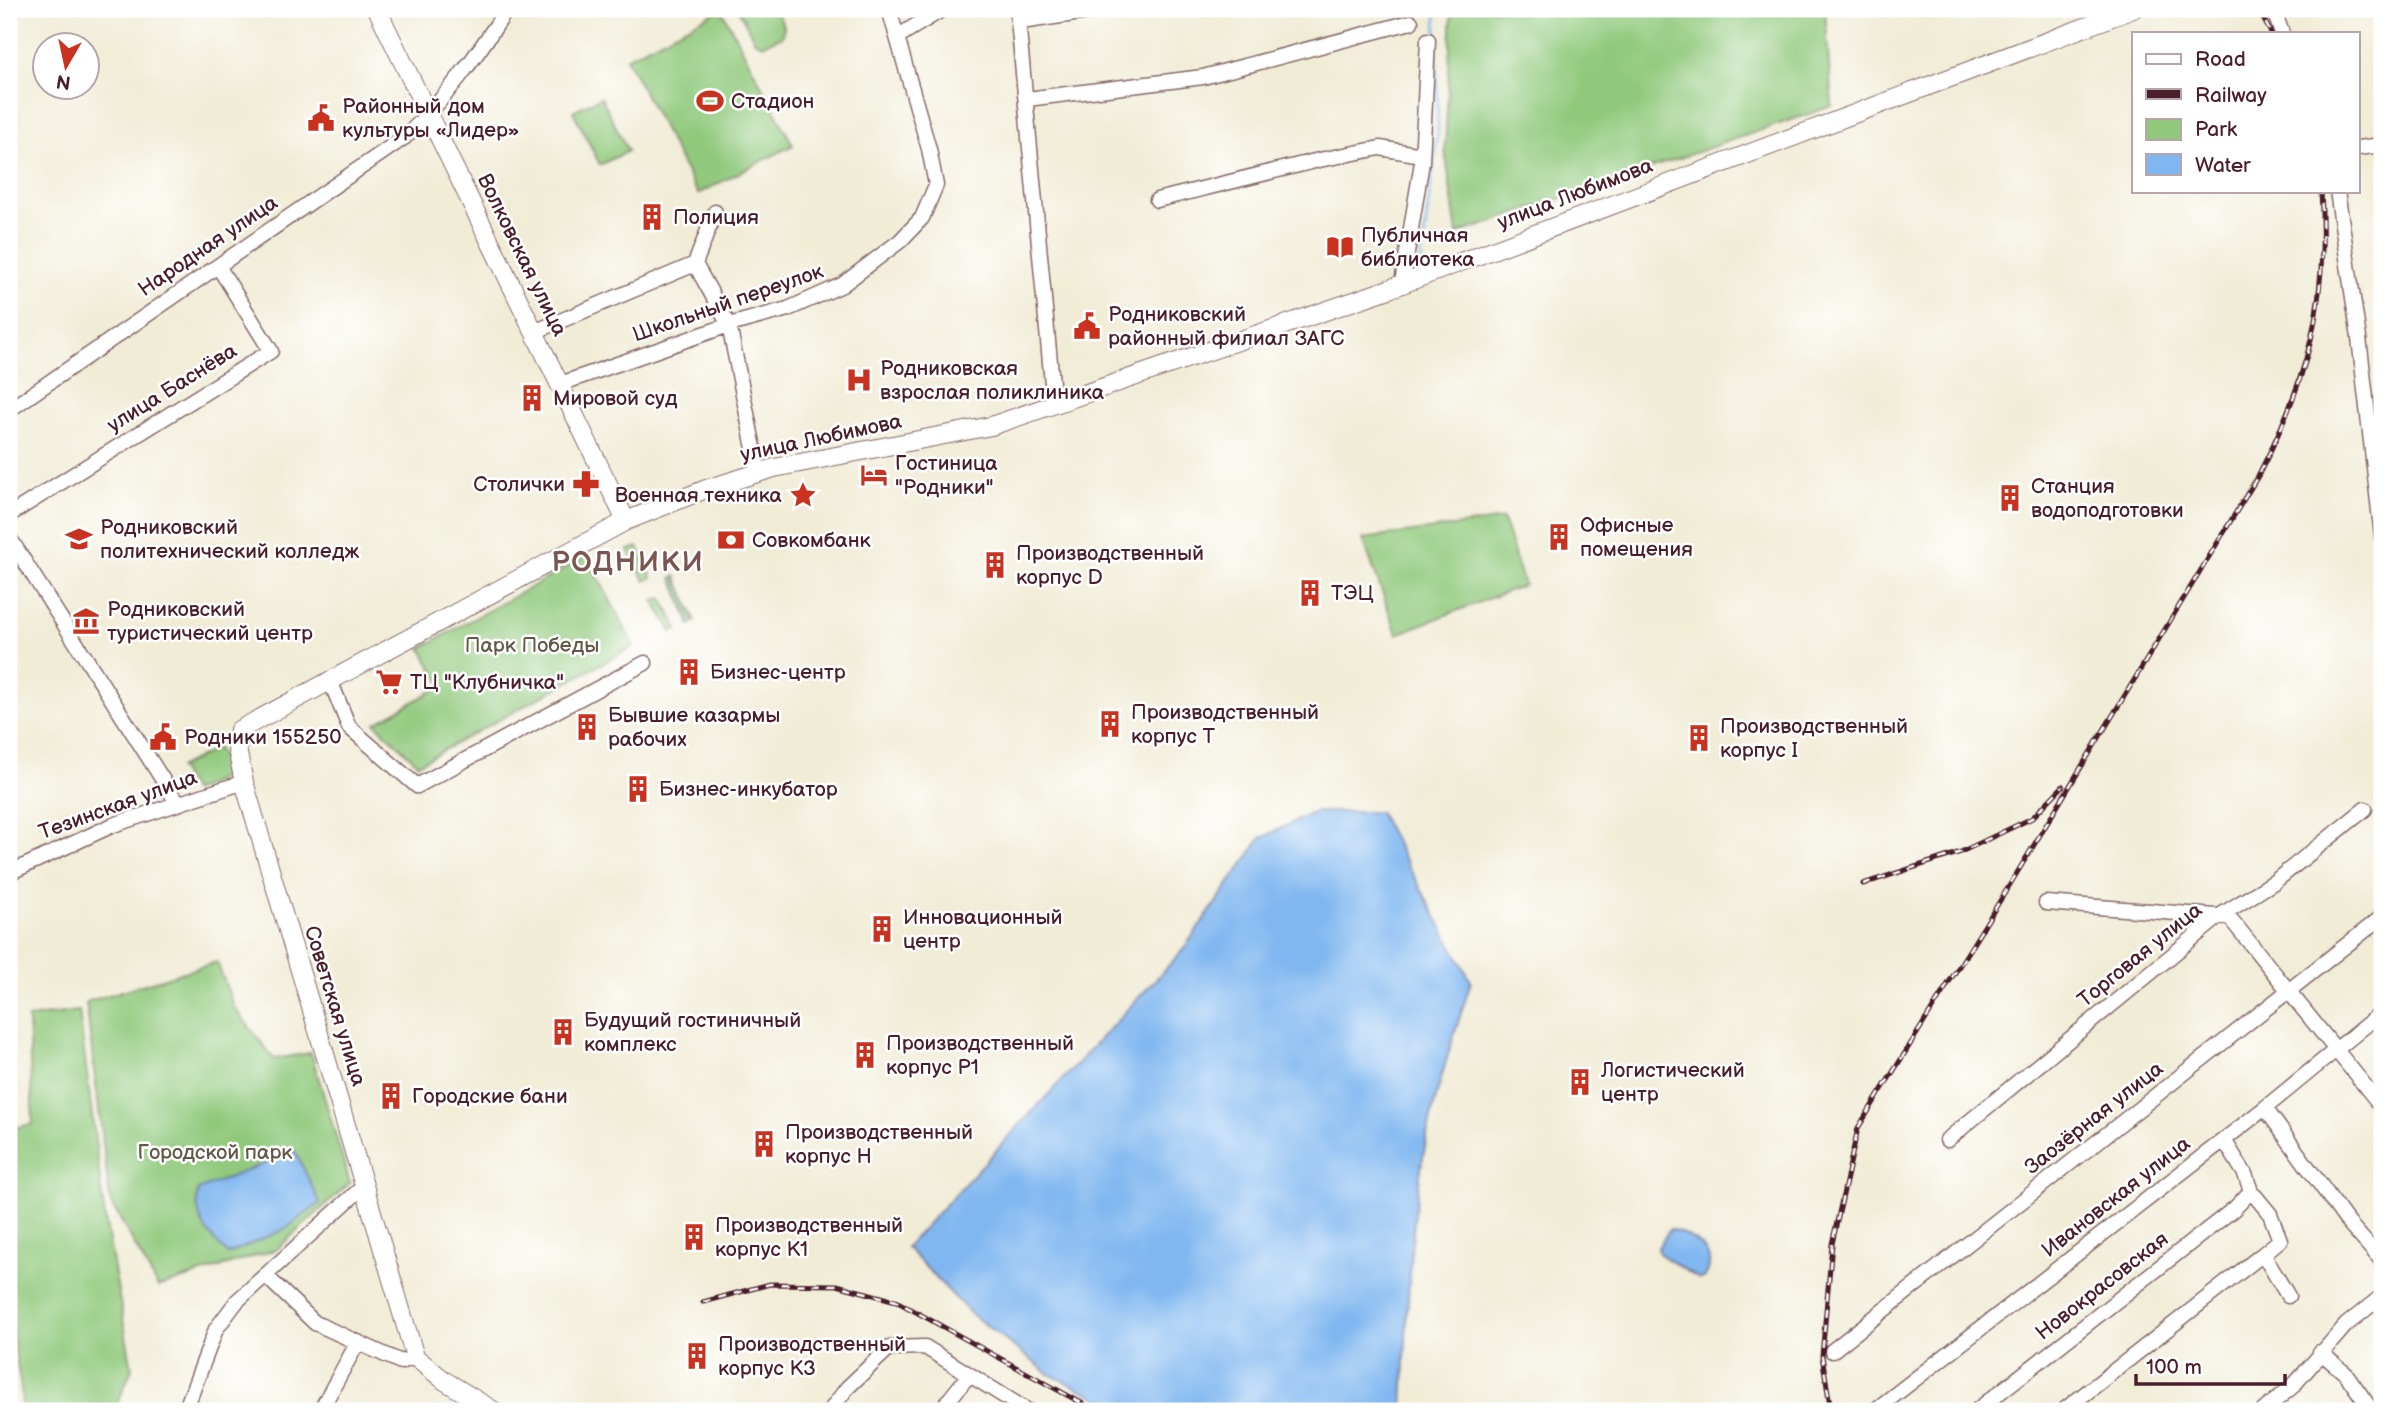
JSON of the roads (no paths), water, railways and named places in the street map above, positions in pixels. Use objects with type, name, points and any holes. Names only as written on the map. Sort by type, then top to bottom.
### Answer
[{"type":"main road","name":"Волковская улица","points":[[377,9],[626,522]]},
{"type":"main road","name":"улица Любимова","points":[[626,522],[706,489],[759,473],[991,426],[1054,405],[1413,279],[2133,9]]},
{"type":"main road","name":"Советская улица","points":[[415,1357],[244,782],[236,743],[239,730],[626,522]]},
{"type":"main road","points":[[415,1357],[444,1381],[494,1411]]},
{"type":"street","name":"Народная улица","points":[[9,410],[405,137],[429,115],[507,9]]},
{"type":"street","name":"Школьный переулок","points":[[560,384],[729,325],[788,309],[842,285],[900,241],[922,218],[936,185],[929,149],[889,9]]},
{"type":"street","points":[[897,37],[943,9]]},
{"type":"street","points":[[1054,405],[1019,15],[1107,9]]},
{"type":"street","points":[[2273,9],[2282,32]]},
{"type":"street","points":[[1027,99],[1203,77],[1411,22]]},
{"type":"street","points":[[1413,279],[1428,40]]},
{"type":"street","points":[[2360,148],[2382,145]]},
{"type":"street","points":[[1157,200],[1319,160],[1380,148],[1422,155]]},
{"type":"street","points":[[2337,192],[2359,338],[2382,537]]},
{"type":"street","points":[[534,332],[695,264],[715,212]]},
{"type":"street","points":[[695,264],[729,325],[759,473]]},
{"type":"street","name":"улица Баснёва","points":[[9,515],[271,351],[218,266]]},
{"type":"street","points":[[9,537],[177,804]]},
{"type":"street","points":[[330,680],[349,727],[417,786],[645,663]]},
{"type":"street","name":"Тезинская улица","points":[[9,873],[113,825],[244,782]]},
{"type":"street","name":"Торговая улица","points":[[1947,1140],[2221,915],[2274,883],[2365,809]]},
{"type":"street","points":[[2046,903],[2229,917],[2382,1107]]},
{"type":"street","name":"Заозёрная улица","points":[[1832,1351],[2382,918]]},
{"type":"street","name":"Ивановская улица","points":[[1874,1411],[2265,1108],[2382,1013]]},
{"type":"street","points":[[2265,1108],[2346,1220],[2382,1261]]},
{"type":"street","points":[[2063,1411],[2280,1240],[2270,1214],[2251,1191],[2245,1174],[2224,1140]]},
{"type":"street","points":[[186,1411],[216,1329],[237,1301],[365,1185]]},
{"type":"street","name":"Новокрасовская","points":[[1976,1411],[2235,1208],[2251,1191]]},
{"type":"street","points":[[2263,1254],[2288,1296]]},
{"type":"street","points":[[266,1276],[315,1323],[401,1362],[415,1357]]},
{"type":"street","points":[[2263,1411],[2293,1386],[2346,1325],[2382,1296]]},
{"type":"street","points":[[320,1411],[358,1342]]},
{"type":"street","points":[[830,1411],[847,1388],[889,1348],[925,1346],[1028,1411]]},
{"type":"street","points":[[2320,1352],[2346,1374],[2372,1411]]},
{"type":"street","points":[[940,1411],[969,1375]]},
{"type":"water","points":[[1315,812],[1379,812],[1471,981],[1437,1093],[1425,1146],[1410,1260],[1403,1411],[1125,1411],[1049,1374],[970,1313],[906,1247],[1183,950],[1261,838]]},
{"type":"water","points":[[295,1151],[320,1203],[287,1228],[228,1254],[214,1240],[200,1218],[198,1190]]},
{"type":"water","points":[[1670,1229],[1695,1241],[1707,1253],[1709,1261],[1704,1278],[1699,1279],[1660,1254],[1657,1249]]},
{"type":"waterway","points":[[1420,269],[1438,132],[1436,9]]},
{"type":"railway","points":[[2258,9],[2270,32]]},
{"type":"railway","points":[[1831,1411],[1822,1356],[1832,1244],[1858,1128],[2006,891],[2258,476],[2276,440],[2302,372],[2318,304],[2321,192]]},
{"type":"railway","points":[[1863,884],[1961,852],[2032,818],[2063,786]]},
{"type":"railway","points":[[703,1302],[770,1284],[837,1285],[896,1301],[1096,1411]]},
{"type":"place","name":"Стадион","points":[[710,101]]},
{"type":"place","name":"Районный дом культуры «Лидер»","points":[[321,118]]},
{"type":"place","name":"Полиция","points":[[652,217]]},
{"type":"place","name":"Публичная библиотека","points":[[1340,247]]},
{"type":"place","name":"Родниковский районный филиал ЗАГС","points":[[1087,326]]},
{"type":"place","name":"Родниковская взрослая поликлиника","points":[[859,380]]},
{"type":"place","name":"Мировой суд","points":[[532,398]]},
{"type":"place","name":"Гостиница \"Родники\"","points":[[874,475]]},
{"type":"place","name":"Столички","points":[[586,484]]},
{"type":"place","name":"Военная техника","points":[[803,495]]},
{"type":"place","name":"Станция водоподготовки","points":[[2010,498]]},
{"type":"place","name":"Офисные помещения","points":[[1559,537]]},
{"type":"place","name":"Родниковский политехнический колледж","points":[[79,539]]},
{"type":"place","name":"Совкомбанк","points":[[731,540]]},
{"type":"place","name":"Производственный корпус D","points":[[995,565]]},
{"type":"place","name":"ТЭЦ","points":[[1310,593]]},
{"type":"place","name":"Родниковский туристический центр","points":[[86,621]]},
{"type":"place","name":"Бизнес-центр","points":[[689,672]]},
{"type":"place","name":"ТЦ \"Клубничка\"","points":[[389,682]]},
{"type":"place","name":"Производственный корпус T","points":[[1110,724]]},
{"type":"place","name":"Бывшие казармы рабочих","points":[[587,727]]},
{"type":"place","name":"Родники 155250","points":[[163,737]]},
{"type":"place","name":"Производственный корпус I","points":[[1699,738]]},
{"type":"place","name":"Бизнес-инкубатор","points":[[638,789]]},
{"type":"place","name":"Инновационный центр","points":[[882,929]]},
{"type":"place","name":"Будущий гостиничный комплекс","points":[[563,1032]]},
{"type":"place","name":"Производственный корпус P1","points":[[865,1055]]},
{"type":"place","name":"Логистический центр","points":[[1580,1082]]},
{"type":"place","name":"Городские бани","points":[[391,1096]]},
{"type":"place","name":"Производственный корпус H","points":[[764,1144]]},
{"type":"place","name":"Производственный корпус K1","points":[[694,1237]]},
{"type":"place","name":"Производственный корпус K3","points":[[697,1356]]},
{"type":"district","name":"РОДНИКИ","points":[[628,562]]},
{"type":"park label","name":"Парк Победы","points":[[532,645]]},
{"type":"park label","name":"Городской парк","points":[[215,1152]]}]
